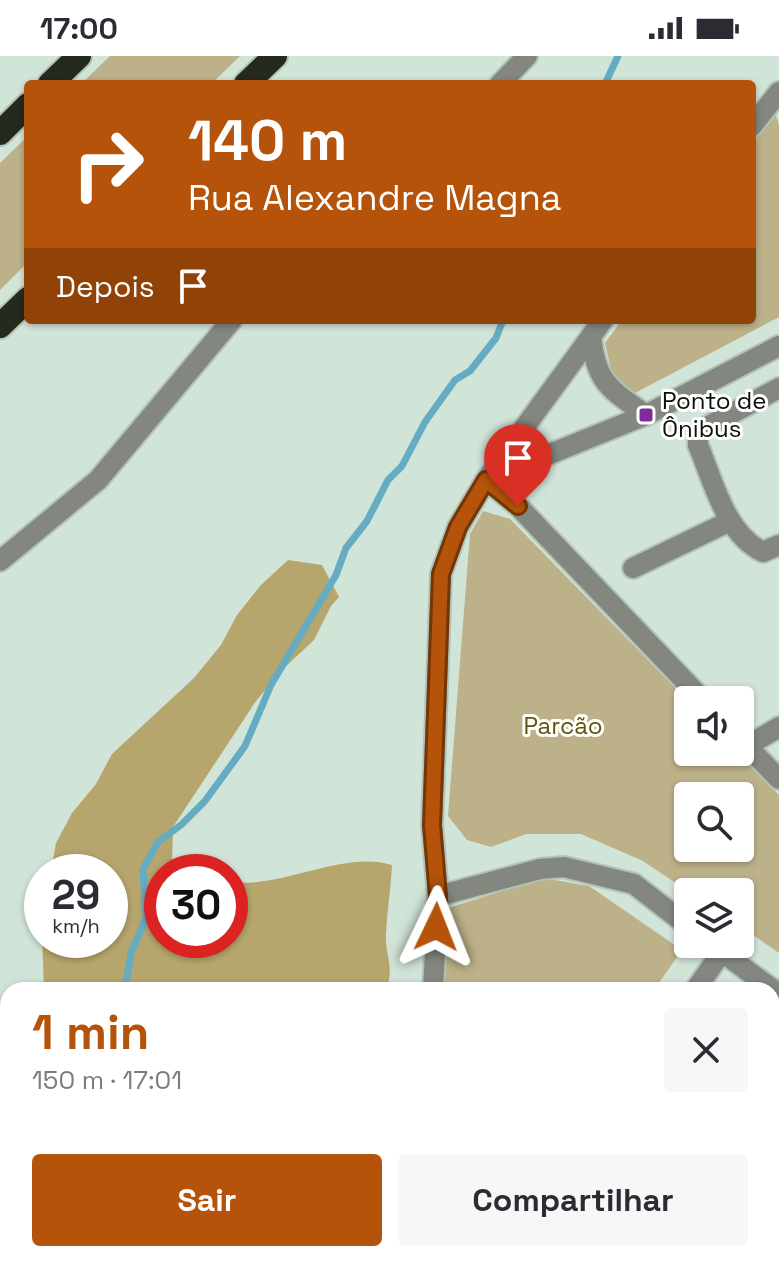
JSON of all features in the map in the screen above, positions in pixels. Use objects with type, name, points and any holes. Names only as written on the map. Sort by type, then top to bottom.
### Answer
[{"type":"highway","points":[[54,80],[79,56]]},
{"type":"highway","points":[[250,80],[275,56]]},
{"type":"highway","points":[[0,133],[24,109]]},
{"type":"highway","points":[[0,326],[24,303]]},
{"type":"street","points":[[504,80],[527,56]]},
{"type":"street","points":[[756,121],[779,92]]},
{"type":"street","points":[[0,561],[98,480],[229,324]]},
{"type":"street","points":[[597,328],[594,362],[607,387],[646,415]]},
{"type":"street","points":[[433,982],[438,896],[432,825],[441,574],[458,527],[486,480],[597,328]]},
{"type":"street","points":[[486,480],[646,415],[779,346]]},
{"type":"street","points":[[779,388],[703,429],[698,435],[698,445],[730,521],[749,545],[763,552],[779,545]]},
{"type":"street","points":[[486,480],[518,506],[690,686]]},
{"type":"street","points":[[633,568],[730,521]]},
{"type":"street","points":[[754,737],[779,727]]},
{"type":"street","points":[[754,753],[779,779]]},
{"type":"street","points":[[438,896],[540,869],[564,867],[634,884],[674,915]]},
{"type":"street","points":[[699,982],[712,958]]},
{"type":"street","points":[[730,958],[763,982]]},
{"type":"green space","points":[[110,56],[240,56],[215,80],[85,80]]},
{"type":"green space","points":[[775,112],[779,125],[779,317],[633,394],[613,379],[605,343],[619,324],[756,324],[756,138]]},
{"type":"green space","points":[[24,140],[24,266],[0,290],[0,163]]},
{"type":"green space","name":"Parcão","points":[[483,511],[510,519],[674,687],[674,766],[751,766],[779,795],[779,953],[754,936],[754,878],[674,878],[674,882],[643,861],[581,834],[526,834],[491,847],[467,840],[448,816],[470,534]]},
{"type":"green space","points":[[543,878],[589,886],[674,944],[676,958],[660,982],[444,982],[445,909]]},
{"type":"shaded area","points":[[288,560],[322,565],[339,597],[314,640],[282,670],[256,701],[173,827],[172,854],[144,854],[144,958],[248,958],[248,883],[353,862],[373,862],[392,865],[386,934],[390,968],[388,982],[44,982],[43,958],[128,958],[128,854],[54,854],[56,843],[72,813],[96,784],[112,754],[194,678],[221,645],[237,615],[261,585]]},
{"type":"waterway","points":[[607,80],[618,56]]},
{"type":"waterway","points":[[126,982],[131,953],[146,918],[143,869],[158,842],[205,801],[245,746],[271,685],[336,575],[346,548],[367,521],[388,480],[402,466],[425,422],[455,380],[470,371],[496,338],[501,324]]},
{"type":"place","name":"Ponto de Ônibus","points":[[646,415]]},
{"type":"route","points":[[436,927],[438,896],[432,825],[441,574],[458,527],[486,480],[518,506]]}]
